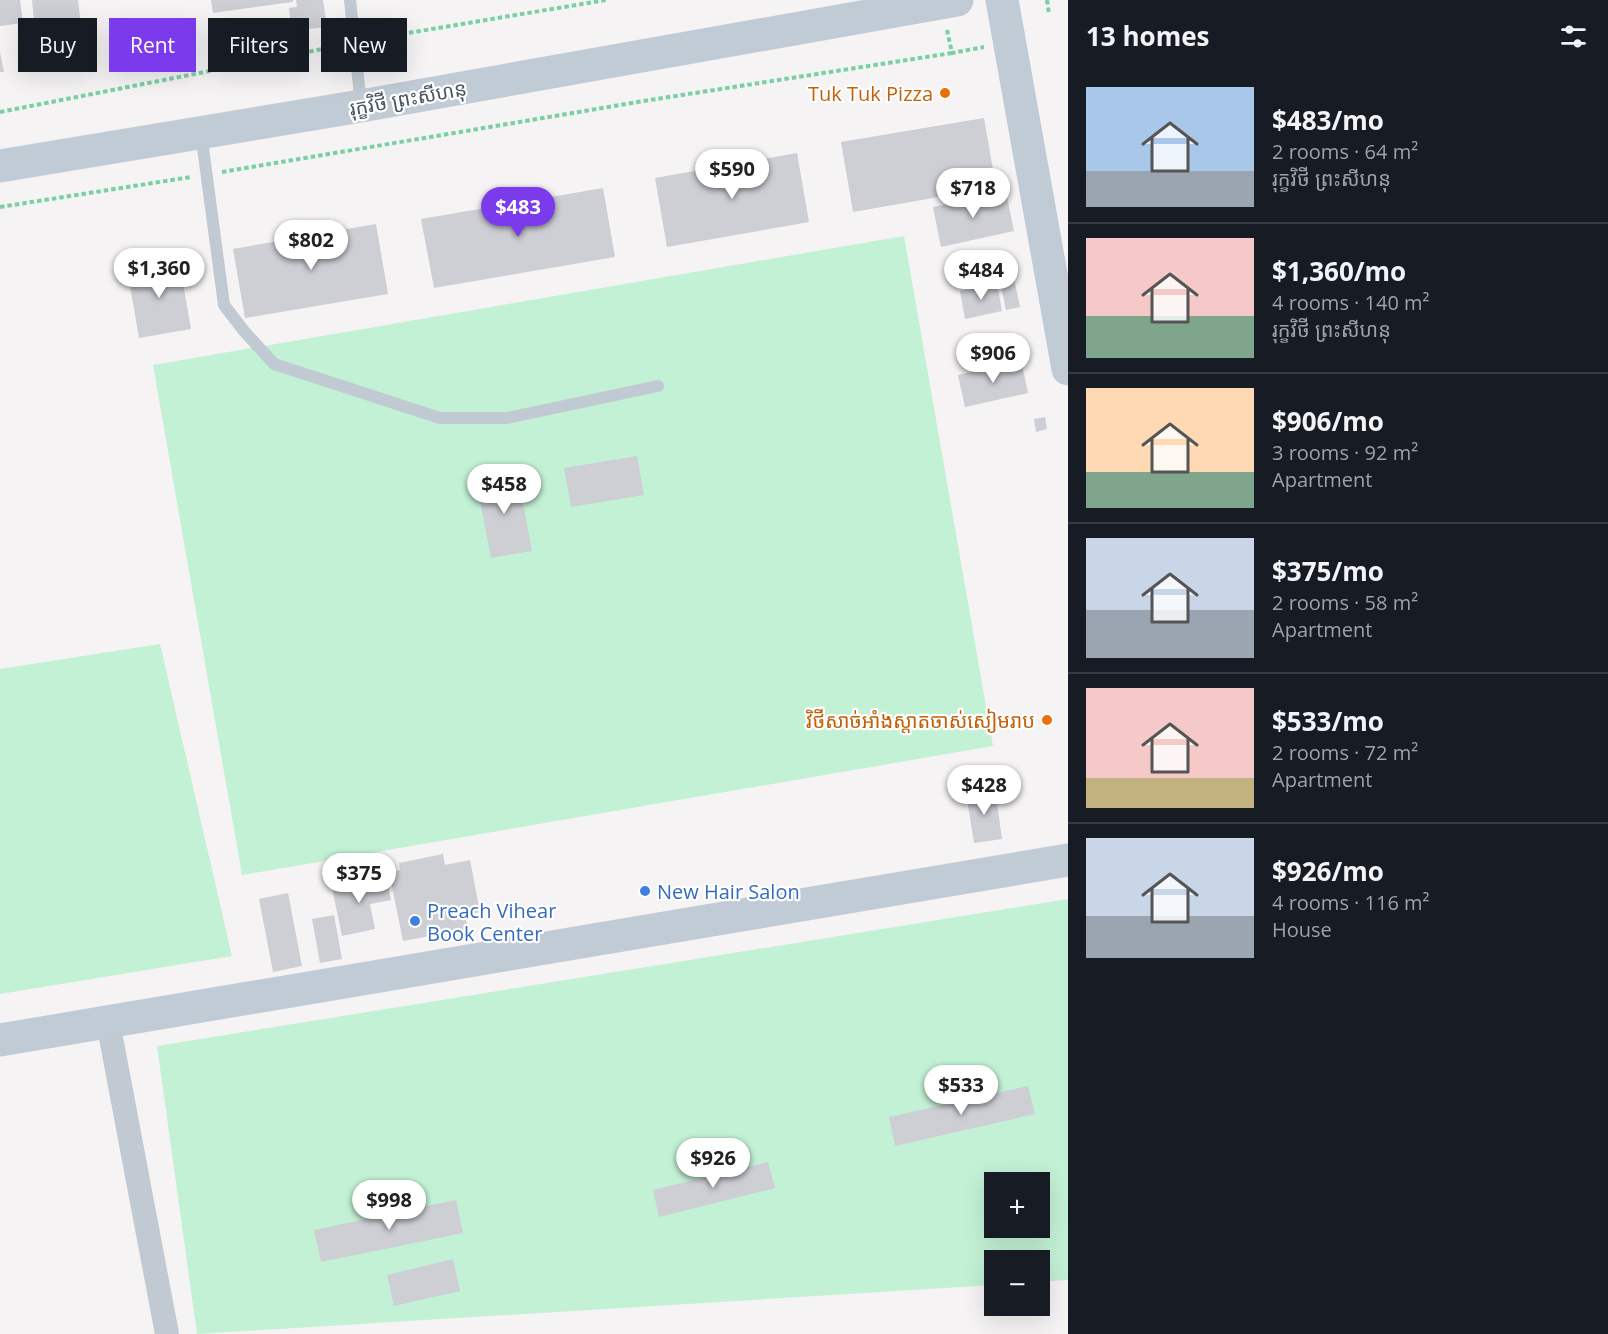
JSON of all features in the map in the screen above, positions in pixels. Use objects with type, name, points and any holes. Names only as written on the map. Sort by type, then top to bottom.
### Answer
[{"type":"main road","points":[[1002,0],[1068,369]]},
{"type":"main road","name":"រុក្ខវិថី ព្រះសីហនុ","points":[[0,166],[361,106],[949,1]]},
{"type":"main road","points":[[0,1040],[1068,860]]},
{"type":"street","points":[[108,1022],[167,1334]]},
{"type":"lane","points":[[350,0],[352,18]]},
{"type":"lane","points":[[358,72],[361,106]]},
{"type":"lane","points":[[201,132],[224,305],[244,332],[274,364],[440,418],[507,418],[658,386]]},
{"type":"path","points":[[407,33],[606,0]]},
{"type":"path","points":[[1047,0],[1049,14]]},
{"type":"path","points":[[949,1],[952,53]]},
{"type":"path","points":[[0,207],[650,100],[952,53],[1011,41]]},
{"type":"path","points":[[0,112],[321,49]]},
{"type":"green space","points":[[904,236],[993,746],[242,875],[153,365]]},
{"type":"green space","points":[[160,644],[232,956],[0,994],[0,669]]},
{"type":"green space","points":[[1068,899],[1068,1280],[1050,1281],[1050,1250],[984,1250],[984,1286],[197,1334],[157,1046]]},
{"type":"building","points":[[0,0],[20,0],[22,18],[18,18],[18,24],[0,26]]},
{"type":"building","points":[[32,0],[78,0],[80,18],[34,18]]},
{"type":"building","points":[[211,0],[293,0],[293,2],[213,13]]},
{"type":"building","points":[[296,0],[323,0],[326,18],[321,18],[321,28],[309,29],[309,18],[290,18],[289,8],[297,7]]},
{"type":"building","points":[[0,52],[4,72],[0,72]]},
{"type":"building","points":[[984,118],[996,187],[853,212],[841,142]]},
{"type":"building","points":[[797,153],[809,222],[667,247],[655,178]]},
{"type":"building","points":[[603,188],[615,257],[434,288],[421,219]]},
{"type":"building","points":[[1006,192],[1014,231],[941,247],[933,207]]},
{"type":"building","points":[[376,224],[388,294],[245,318],[233,249]]},
{"type":"building","points":[[179,260],[191,329],[139,338],[127,268]]},
{"type":"building","points":[[1011,264],[1020,307],[1006,310],[997,267]]},
{"type":"building","points":[[975,272],[977,285],[969,286],[967,273]]},
{"type":"building","points":[[997,284],[1002,311],[965,319],[960,291]]},
{"type":"building","points":[[1021,360],[1028,393],[965,407],[958,375]]},
{"type":"building","points":[[1045,417],[1047,429],[1036,432],[1034,419]]},
{"type":"building","points":[[637,456],[644,495],[571,507],[564,468]]},
{"type":"building","points":[[517,472],[532,551],[491,558],[476,480]]},
{"type":"building","points":[[995,788],[1002,839],[974,843],[966,793]]},
{"type":"building","points":[[443,854],[445,865],[470,860],[480,912],[465,915],[468,929],[403,941],[389,872],[400,870],[399,863]]},
{"type":"building","points":[[386,877],[391,900],[370,904],[375,929],[342,936],[332,888]]},
{"type":"building","points":[[288,893],[302,966],[273,972],[259,899]]},
{"type":"building","points":[[334,915],[342,959],[320,963],[312,919]]},
{"type":"building","points":[[1028,1086],[1035,1114],[895,1146],[889,1117]]},
{"type":"building","points":[[768,1162],[775,1188],[659,1217],[653,1190]]},
{"type":"building","points":[[456,1200],[463,1233],[321,1262],[314,1230]]},
{"type":"building","points":[[453,1259],[460,1291],[394,1306],[387,1275]]},
{"type":"place","name":"Tuk Tuk Pizza","points":[[945,93]]},
{"type":"place","name":"វិថីសាច់អាំងស្តាតចាស់សៀមរាប","points":[[1047,720]]},
{"type":"place","name":"New Hair Salon","points":[[645,891]]},
{"type":"place","name":"Preach Vihear Book Center","points":[[415,921]]}]
